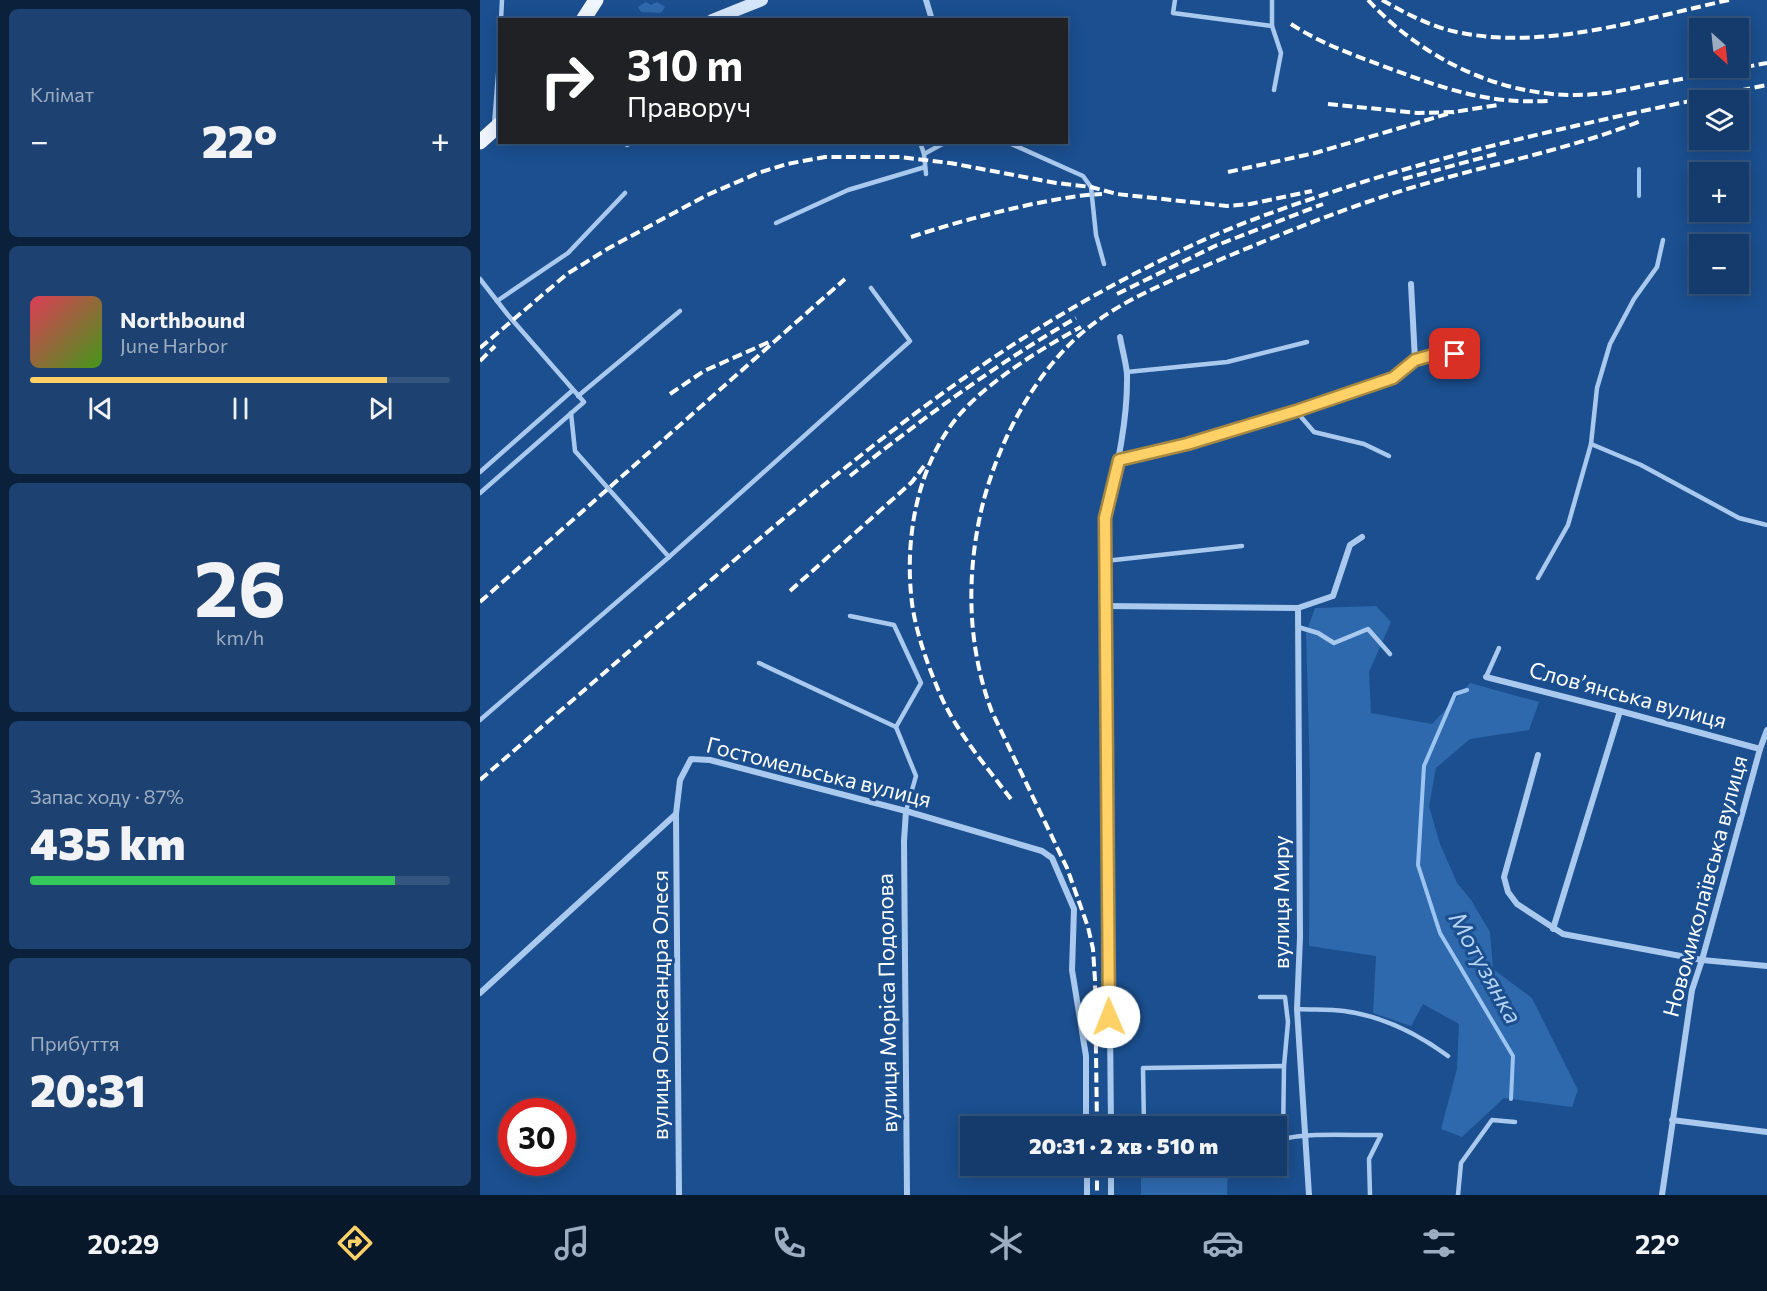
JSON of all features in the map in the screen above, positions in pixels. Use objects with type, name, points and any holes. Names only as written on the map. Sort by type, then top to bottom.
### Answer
[{"type":"main road","points":[[584,18],[596,0]]},
{"type":"main road","points":[[717,18],[762,0]]},
{"type":"main road","points":[[480,142],[497,127]]},
{"type":"street","points":[[926,0],[931,18]]},
{"type":"street","points":[[1119,460],[1187,444],[1296,411],[1393,378],[1415,360],[1411,284]]},
{"type":"street","points":[[1111,1116],[1105,518],[1119,460],[1125,419],[1127,372],[1120,337]]},
{"type":"street","points":[[1106,606],[1298,608],[1333,596],[1350,544],[1362,537]]},
{"type":"street","name":"вулиця Миру","points":[[1298,608],[1300,937],[1297,1009],[1309,1195]]},
{"type":"street","name":"Словʼянська вулиця","points":[[1486,677],[1760,749]]},
{"type":"street","points":[[1553,928],[1620,711]]},
{"type":"street","name":"Новомиколаївська вулиця","points":[[1662,1195],[1692,990],[1767,730]]},
{"type":"street","points":[[1538,754],[1504,877],[1508,892],[1517,904],[1563,934],[1702,960],[1767,966]]},
{"type":"street","name":"Гостомельська вулиця","points":[[676,814],[680,780],[691,759],[710,760],[906,811],[1042,851],[1052,858],[1074,909],[1072,970],[1086,1056],[1086,1116]]},
{"type":"street","name":"вулиця Моріса Подолова","points":[[906,811],[904,841],[907,1195]]},
{"type":"street","points":[[480,993],[676,814]]},
{"type":"street","name":"вулиця Олександра Олеся","points":[[676,814],[679,1195]]},
{"type":"street","points":[[1672,1120],[1767,1132]]},
{"type":"street","points":[[1087,1176],[1087,1195]]},
{"type":"street","points":[[1111,1176],[1112,1195]]},
{"type":"lane","points":[[501,18],[502,0]]},
{"type":"lane","points":[[1175,0],[1173,13],[1272,26]]},
{"type":"lane","points":[[1272,0],[1272,26],[1281,53],[1274,90]]},
{"type":"lane","points":[[497,127],[498,101]]},
{"type":"lane","points":[[921,144],[926,174]]},
{"type":"lane","points":[[924,154],[942,144]]},
{"type":"lane","points":[[1011,144],[1083,176],[1090,187],[1096,235],[1104,264]]},
{"type":"lane","points":[[776,224],[848,190],[925,167]]},
{"type":"lane","points":[[498,301],[568,253],[625,193]]},
{"type":"lane","points":[[1538,578],[1569,525],[1591,444],[1597,388],[1610,344],[1634,299],[1657,267],[1664,240]]},
{"type":"lane","points":[[480,279],[584,402],[480,493]]},
{"type":"lane","points":[[480,720],[669,557],[910,341],[871,288]]},
{"type":"lane","points":[[578,396],[680,311]]},
{"type":"lane","points":[[1127,372],[1227,362],[1307,342]]},
{"type":"lane","points":[[1415,360],[1433,355],[1478,354]]},
{"type":"lane","points":[[480,472],[573,390]]},
{"type":"lane","points":[[1296,411],[1314,432],[1364,444],[1389,456]]},
{"type":"lane","points":[[571,413],[575,451],[669,557]]},
{"type":"lane","points":[[1591,444],[1641,465],[1739,518],[1767,525]]},
{"type":"lane","points":[[1105,561],[1242,546]]},
{"type":"lane","points":[[850,616],[894,625],[921,683],[896,727]]},
{"type":"lane","points":[[1298,627],[1318,633],[1334,643],[1368,629],[1390,654]]},
{"type":"lane","points":[[1486,677],[1499,648]]},
{"type":"lane","points":[[759,663],[896,727],[916,776],[906,811]]},
{"type":"lane","points":[[1260,997],[1286,998],[1288,1022],[1284,1066],[1283,1116]]},
{"type":"lane","points":[[1297,1009],[1346,1011],[1379,1019],[1430,1042],[1448,1056]]},
{"type":"lane","points":[[1144,1116],[1143,1068],[1284,1066]]},
{"type":"lane","points":[[1458,1195],[1461,1163],[1492,1120],[1515,1122]]},
{"type":"lane","points":[[1287,1138],[1381,1136],[1369,1159],[1370,1195]]},
{"type":"shaded area","points":[[646,2],[651,5],[657,2],[665,7],[661,13],[641,12],[638,7]]},
{"type":"shaded area","points":[[1376,606],[1391,622],[1369,672],[1371,713],[1432,724],[1470,683],[1539,702],[1529,730],[1470,739],[1436,768],[1429,806],[1440,844],[1457,883],[1471,900],[1490,932],[1493,969],[1532,998],[1578,1090],[1572,1107],[1504,1098],[1462,1137],[1441,1129],[1457,1069],[1459,1024],[1423,1004],[1411,1026],[1373,1013],[1376,956],[1309,946],[1310,776],[1306,633],[1315,608]]},
{"type":"shaded area","points":[[1141,1176],[1228,1176],[1227,1195],[1141,1195]]},
{"type":"waterway","name":"Мотузянка","points":[[1639,169],[1639,196]]},
{"type":"waterway","name":"Мотузянка","points":[[1467,690],[1455,694],[1424,766],[1418,865],[1440,933],[1513,1056],[1511,1099]]},
{"type":"railway","points":[[1368,0],[1416,42],[1443,59],[1502,84],[1533,91],[1564,95],[1603,93],[1767,63]]},
{"type":"railway","points":[[1382,0],[1421,20],[1451,31],[1495,37],[1528,38],[1597,30],[1729,0]]},
{"type":"railway","points":[[1291,24],[1347,52],[1445,88],[1504,100],[1549,101]]},
{"type":"railway","points":[[480,780],[761,538],[861,456],[929,403],[992,359],[1107,288],[1228,229],[1378,177],[1544,133],[1767,85]]},
{"type":"railway","points":[[1328,104],[1418,113],[1454,112],[1498,105]]},
{"type":"railway","points":[[1228,172],[1315,153],[1454,112]]},
{"type":"railway","points":[[1097,1116],[1095,980],[1093,949],[1088,927],[1067,868],[992,712],[978,662],[974,636],[972,584],[977,533],[988,485],[1014,421],[1038,382],[1067,347],[1099,320],[1154,288],[1320,219],[1375,199],[1563,147],[1641,121]]},
{"type":"railway","points":[[1403,179],[1496,154]]},
{"type":"railway","points":[[480,348],[567,274],[609,248],[707,195],[758,173],[787,164],[825,157],[900,157],[950,163],[1056,183],[1091,187],[1117,194],[1227,206],[1250,204],[1312,191]]},
{"type":"railway","points":[[911,237],[1028,205],[1102,194]]},
{"type":"railway","points":[[1117,294],[1215,246],[1323,204]]},
{"type":"railway","points":[[480,602],[845,279]]},
{"type":"railway","points":[[850,476],[960,393],[1017,354],[1076,318]]},
{"type":"railway","points":[[1011,799],[972,749],[955,722],[940,694],[927,661],[916,626],[912,603],[910,579],[912,528],[917,503],[933,456],[945,434],[960,414],[986,389],[1017,366],[1081,327]]},
{"type":"railway","points":[[670,394],[704,371],[769,342]]},
{"type":"railway","points":[[480,361],[495,346]]},
{"type":"railway","points":[[790,591],[912,482],[924,466]]},
{"type":"railway","points":[[1097,1176],[1097,1195]]},
{"type":"route","points":[[1109,1017],[1105,518],[1119,460],[1187,444],[1296,411],[1393,378],[1415,360],[1433,355],[1455,354]]}]
